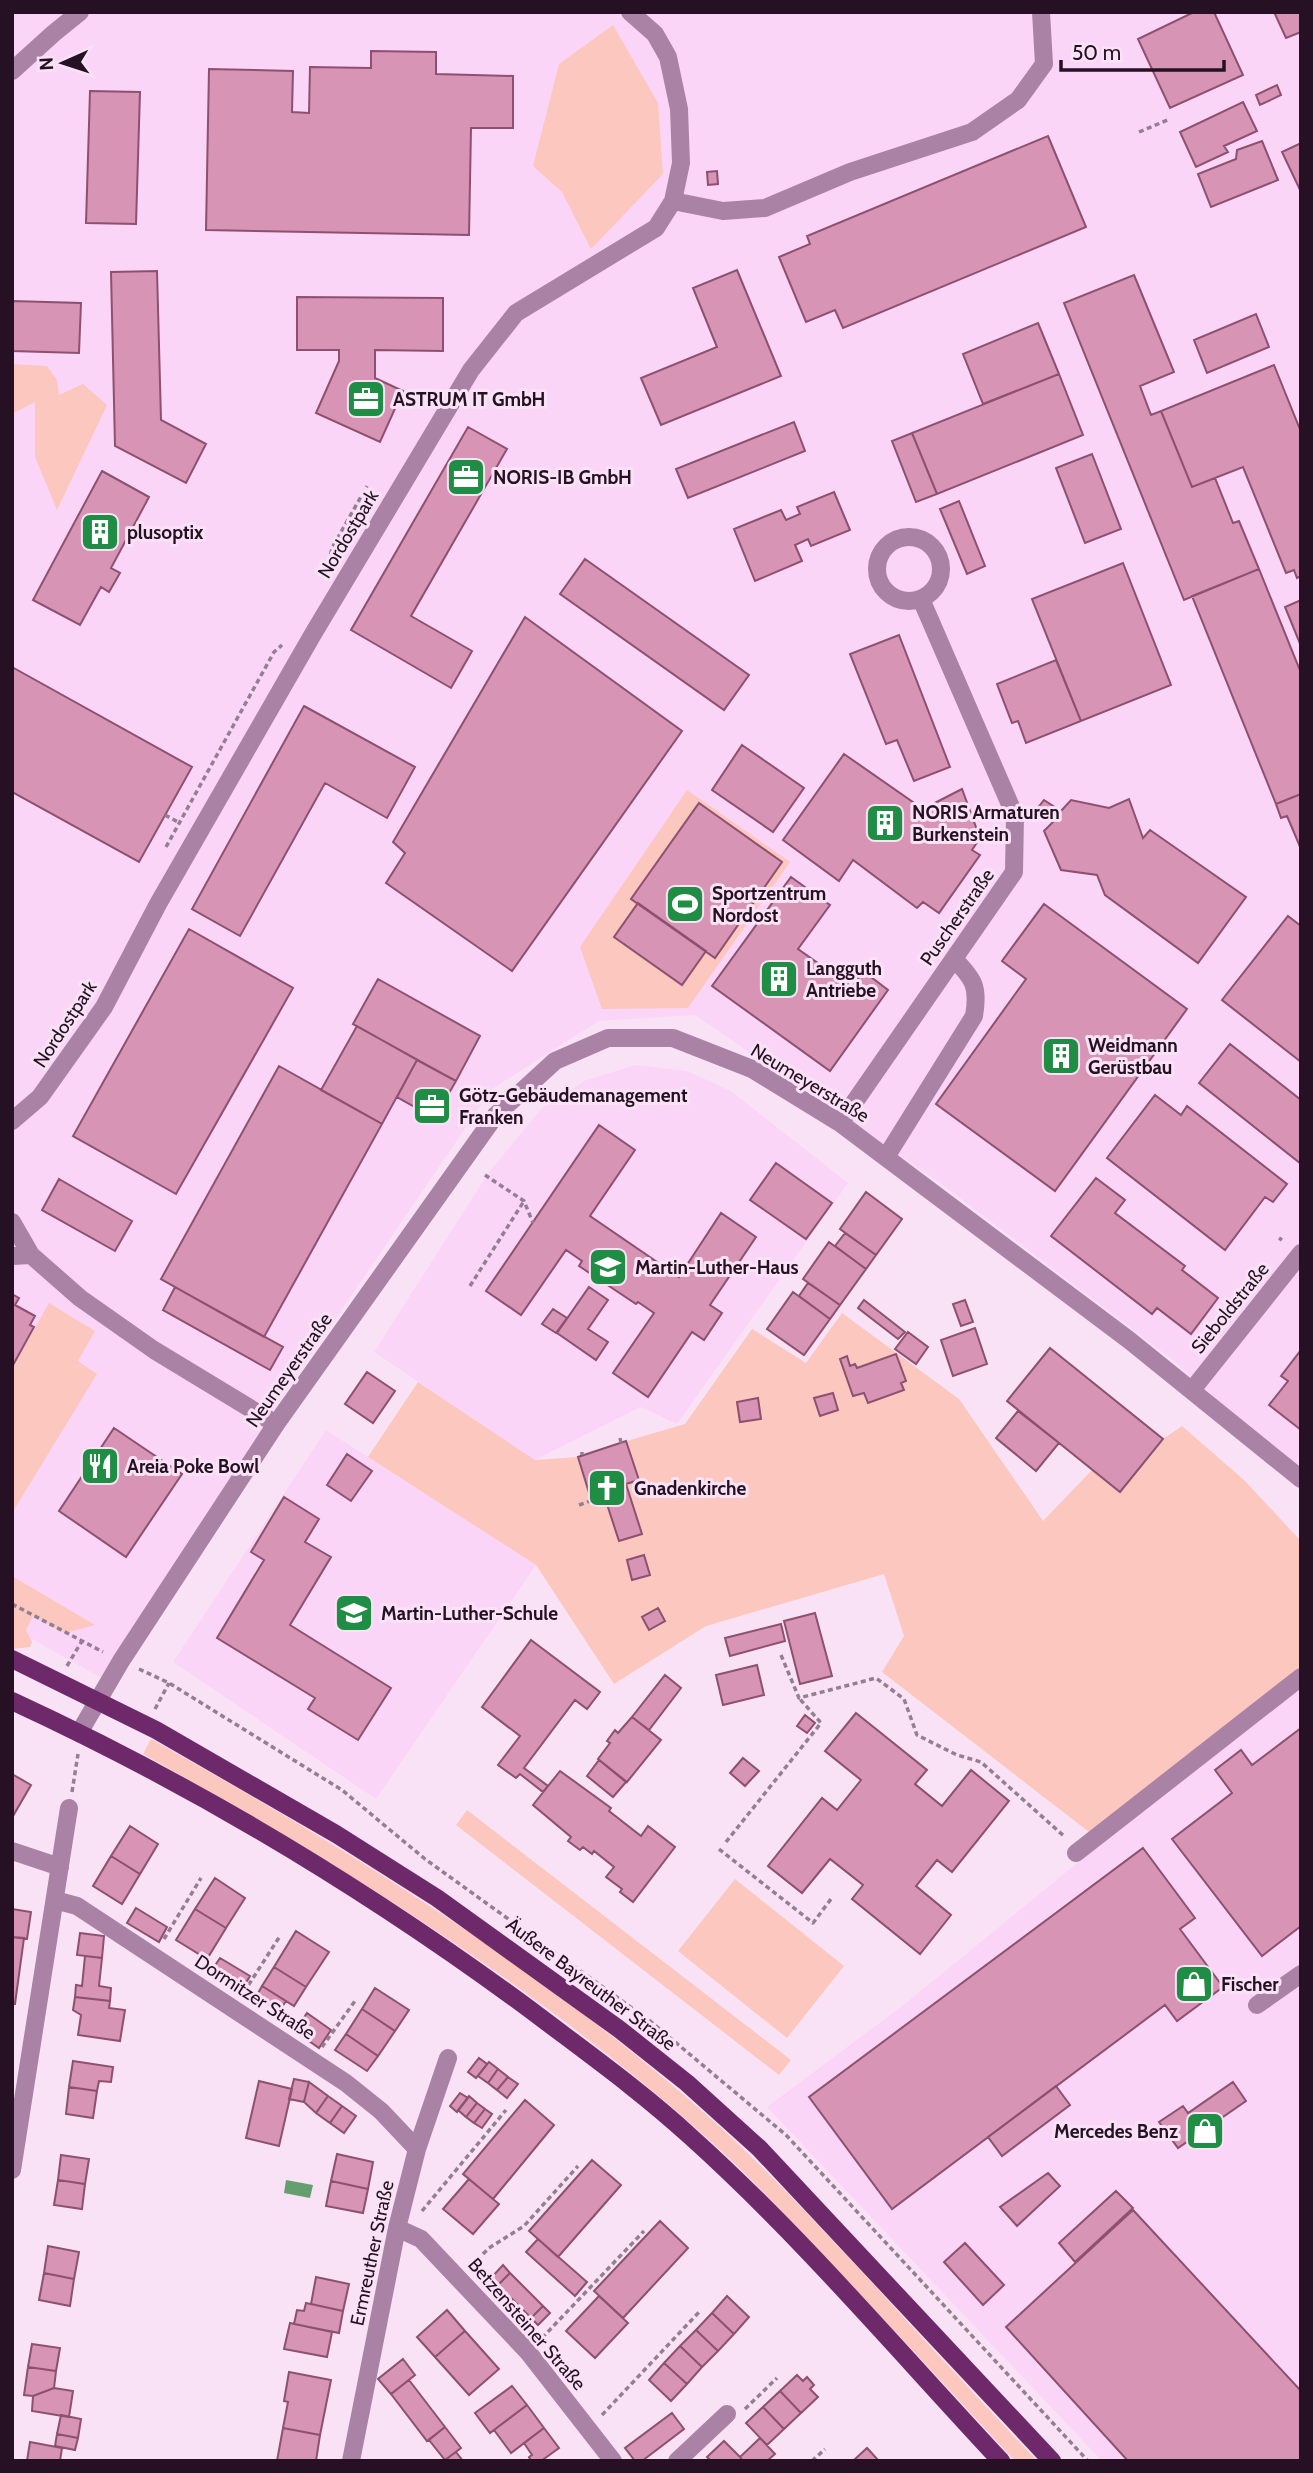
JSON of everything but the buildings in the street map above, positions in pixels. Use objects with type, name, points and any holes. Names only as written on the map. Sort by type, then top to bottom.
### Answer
[{"type":"main road","name":"Äußere Bayreuther Straße","points":[[12,1659],[97,1700],[267,1793],[404,1876],[524,1959],[645,2049],[733,2124],[796,2186],[1052,2461]]},
{"type":"main road","points":[[12,1701],[156,1773],[272,1839],[404,1921],[480,1973],[644,2096],[733,2175],[1001,2461]]},
{"type":"street","points":[[12,71],[80,12]]},
{"type":"street","name":"Nordostpark","points":[[12,1121],[40,1097],[104,1007],[158,904],[293,669],[471,370],[516,313],[656,228],[673,201],[681,163],[679,109],[668,57],[654,34],[630,12]]},
{"type":"street","points":[[673,201],[723,211],[765,208],[850,172],[972,132],[1018,100],[1044,64],[1041,12]]},
{"type":"street","name":"Puscherstraße","points":[[840,1123],[1014,872],[1015,816],[921,599]]},
{"type":"street","points":[[886,1157],[974,1016],[978,995],[970,975],[954,959]]},
{"type":"street","name":"Neumeyerstraße","points":[[79,1733],[97,1700],[213,1517],[495,1116],[555,1060],[608,1038],[673,1038],[752,1069],[840,1123],[1192,1390],[1301,1479]]},
{"type":"street","points":[[12,1222],[31,1255],[80,1298],[154,1350],[276,1424]]},
{"type":"street","name":"Sieboldstraße","points":[[1192,1390],[1301,1253]]},
{"type":"street","points":[[12,1256],[31,1255]]},
{"type":"street","points":[[1076,1853],[1301,1677]]},
{"type":"street","points":[[12,2170],[69,1808]]},
{"type":"street","points":[[12,1851],[60,1867]]},
{"type":"street","name":"Dormitzer Straße","points":[[55,1900],[77,1906],[313,2060],[381,2111],[417,2150]]},
{"type":"street","points":[[1257,2005],[1301,1974]]},
{"type":"street","name":"Ermreuther Straße","points":[[351,2461],[417,2150],[448,2058]]},
{"type":"street","name":"Betzensteiner Straße","points":[[402,2229],[421,2239],[528,2352],[613,2461]]},
{"type":"street","points":[[677,2461],[727,2414]]},
{"type":"path","points":[[1139,132],[1170,119]]},
{"type":"path","points":[[325,580],[332,548],[367,486]]},
{"type":"path","points":[[166,847],[274,652],[286,642]]},
{"type":"path","points":[[485,1175],[524,1200],[533,1223]]},
{"type":"path","points":[[470,1286],[524,1200]]},
{"type":"path","points":[[579,1505],[604,1496]]},
{"type":"path","points":[[726,1842],[821,1723],[799,1698],[781,1654]]},
{"type":"path","points":[[799,1698],[876,1678],[904,1699],[918,1735],[957,1755],[981,1762],[1065,1837],[1076,1853]]},
{"type":"path","points":[[69,1808],[78,1753]]},
{"type":"path","points":[[719,1849],[813,1923],[831,1899]]},
{"type":"path","points":[[154,1956],[201,1878]]},
{"type":"path","points":[[233,2008],[280,1936]]},
{"type":"path","points":[[313,2060],[355,2001]]},
{"type":"path","points":[[402,2229],[506,2110]]},
{"type":"path","points":[[459,2278],[489,2248],[524,2226],[578,2165]]},
{"type":"path","points":[[528,2352],[644,2231]]},
{"type":"path","points":[[588,2429],[701,2310]]},
{"type":"path","points":[[727,2414],[739,2415],[777,2378]]},
{"type":"path","points":[[812,2461],[824,2449]]},
{"type":"shaded area","points":[[12,12],[1301,12],[1301,1475],[1174,1361],[940,1183],[695,1015],[599,1021],[492,1089],[277,1405],[107,1681],[12,1628]]},
{"type":"shaded area","points":[[613,25],[658,103],[663,174],[591,249],[562,192],[533,166],[559,64]]},
{"type":"shaded area","points":[[12,364],[47,366],[57,380],[59,395],[83,384],[107,405],[57,510],[35,457],[35,402],[12,414]]},
{"type":"shaded area","name":"Sportzentrum Nordost","points":[[687,790],[790,862],[688,1008],[602,1009],[580,947]]},
{"type":"shaded area","name":"Martin-Luther-Haus","points":[[636,1065],[687,1071],[731,1091],[848,1183],[677,1424],[641,1407],[535,1460],[374,1352],[489,1172],[542,1108],[586,1080]]},
{"type":"shaded area","points":[[49,1303],[95,1331],[78,1361],[97,1374],[12,1513],[12,1369]]},
{"type":"shaded area","points":[[842,1313],[959,1399],[1043,1521],[1093,1469],[1120,1492],[1163,1439],[1182,1426],[1244,1480],[1301,1541],[1301,1666],[1089,1832],[882,1672],[904,1636],[884,1574],[706,1626],[614,1684],[536,1565],[368,1457],[418,1382],[535,1460],[578,1457],[590,1496],[603,1492],[620,1541],[642,1533],[626,1484],[639,1480],[627,1441],[685,1424],[752,1329],[806,1363]]},
{"type":"shaded area","name":"Martin-Luther-Schule","points":[[326,1430],[536,1565],[376,1799],[173,1662]]},
{"type":"shaded area","points":[[12,1576],[95,1625],[65,1633],[33,1616],[26,1630],[32,1642],[30,1647],[12,1649]]},
{"type":"shaded area","points":[[1301,1680],[1301,2461],[1102,2461],[767,2107],[906,2003]]},
{"type":"shaded area","points":[[151,1739],[298,1824],[441,1914],[511,1961],[646,2063],[770,2175],[1037,2461],[1015,2461],[769,2198],[716,2146],[633,2075],[567,2023],[430,1927],[288,1838],[143,1754]]},
{"type":"shaded area","points":[[467,1810],[791,2060],[779,2075],[456,1825]]},
{"type":"shaded area","points":[[735,1879],[844,1966],[787,2038],[678,1951]]},
{"type":"shaded area","points":[[286,2180],[313,2185],[310,2198],[284,2193]]},
{"type":"place","name":"ASTRUM IT GmbH","points":[[366,399]]},
{"type":"place","name":"NORIS-IB GmbH","points":[[466,477]]},
{"type":"place","name":"plusoptix","points":[[100,532]]},
{"type":"place","name":"NORIS Armaturen Burkenstein","points":[[885,823]]},
{"type":"place","name":"Sportzentrum Nordost","points":[[685,904]]},
{"type":"place","name":"Langguth Antriebe","points":[[779,979]]},
{"type":"place","name":"Weidmann Gerüstbau","points":[[1061,1056]]},
{"type":"place","name":"Götz-Gebäudemanagement Franken","points":[[432,1106]]},
{"type":"place","name":"Martin-Luther-Haus","points":[[608,1267]]},
{"type":"place","name":"Areia Poke Bowl","points":[[100,1466]]},
{"type":"place","name":"Gnadenkirche","points":[[607,1488]]},
{"type":"place","name":"Martin-Luther-Schule","points":[[354,1613]]},
{"type":"place","name":"Fischer","points":[[1194,1984]]},
{"type":"place","name":"Mercedes Benz","points":[[1205,2131]]}]
